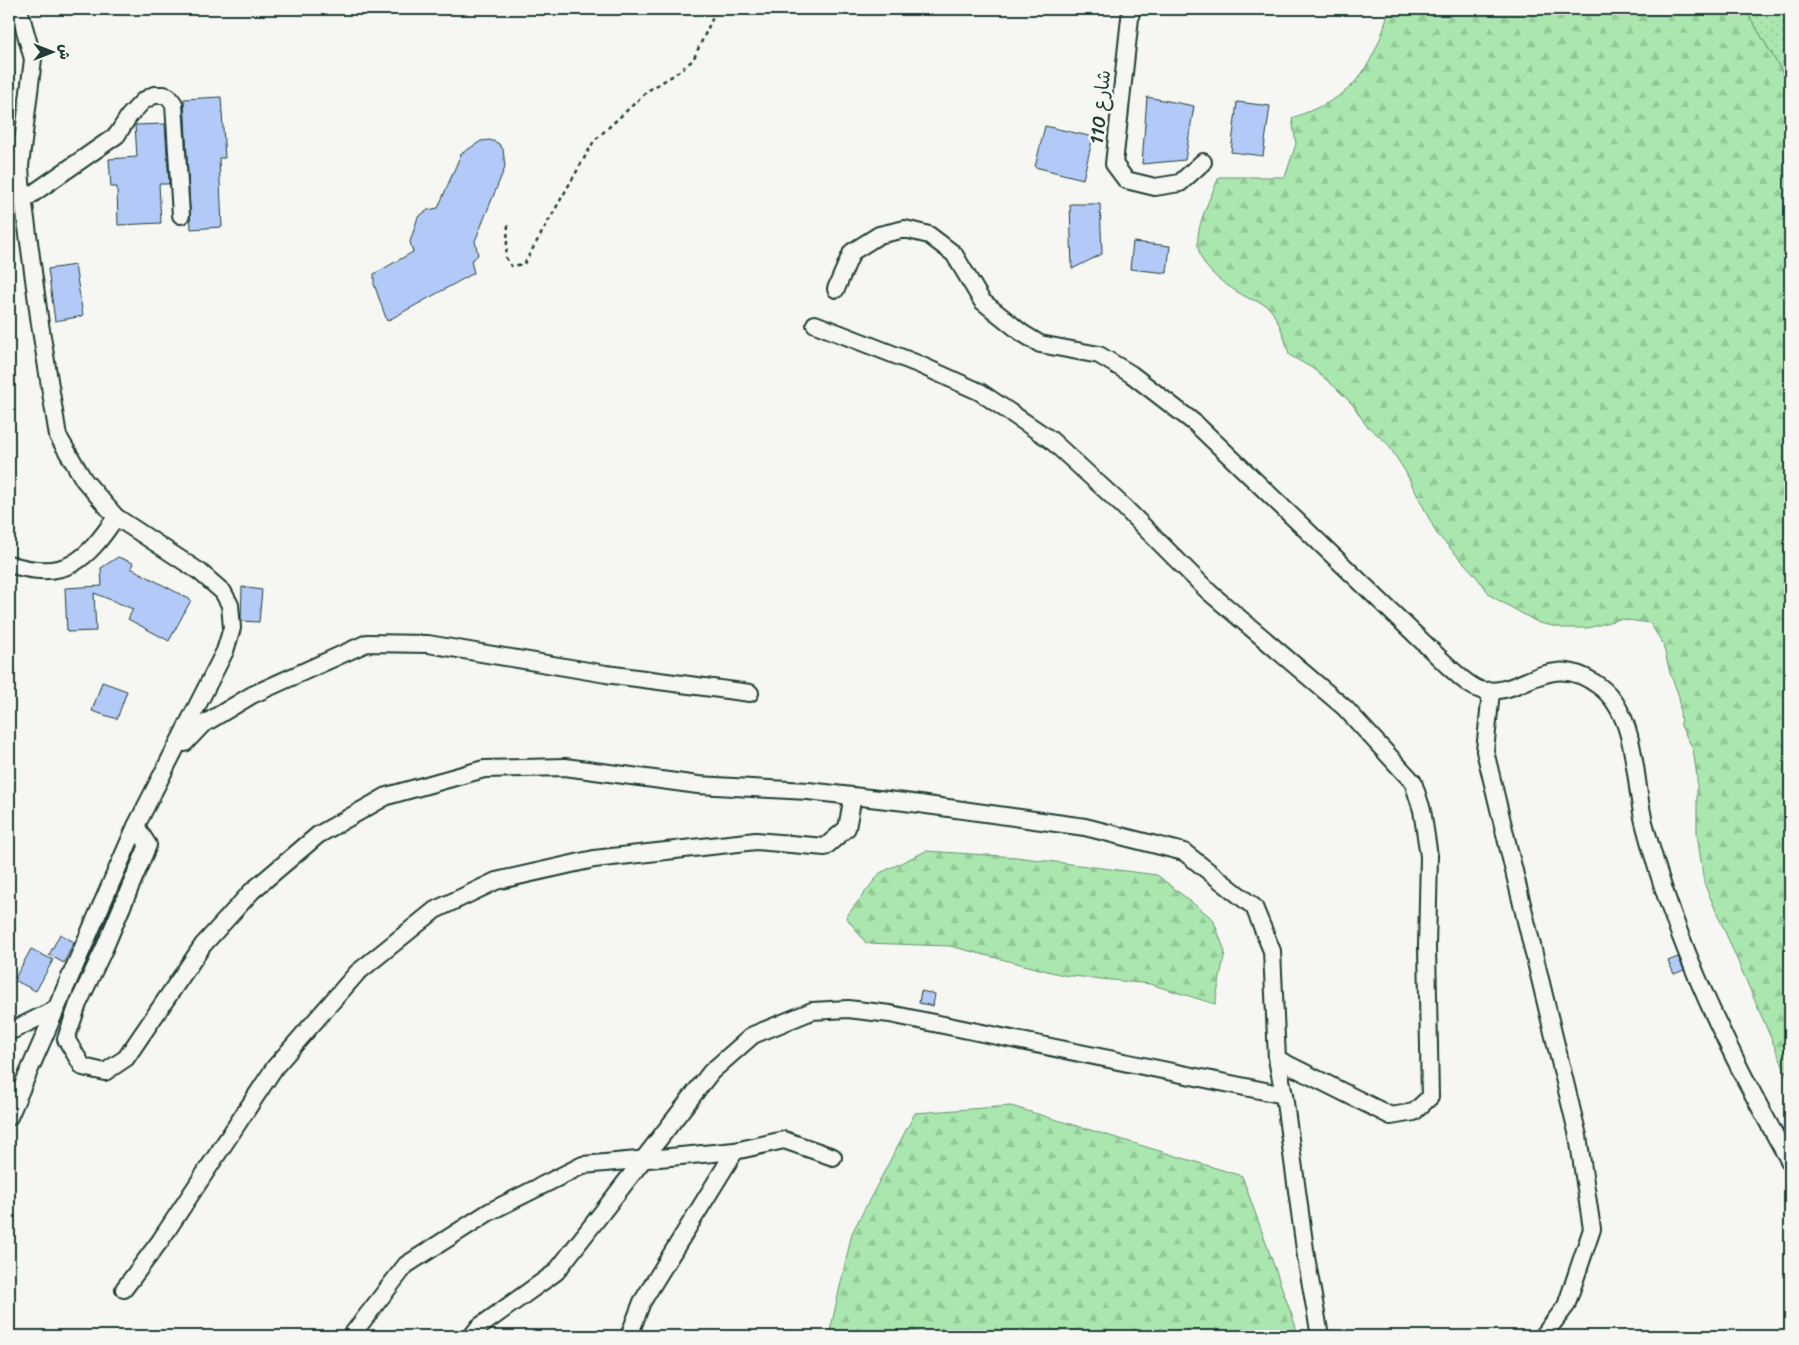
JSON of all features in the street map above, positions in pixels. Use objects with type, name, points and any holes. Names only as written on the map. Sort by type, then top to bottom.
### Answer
[{"type":"street","points":[[9,1117],[136,826],[226,651],[232,628],[230,605],[223,592],[200,572],[116,517],[84,480],[58,436],[40,324],[20,166],[33,59],[19,9]]},
{"type":"street","name":"شارع 110","points":[[1131,9],[1114,164],[1126,180],[1155,188],[1180,183],[1203,162]]},
{"type":"street","points":[[25,198],[117,136],[129,116],[143,101],[154,94],[164,94],[174,104],[181,215]]},
{"type":"street","points":[[836,289],[852,252],[879,235],[904,230],[929,235],[954,254],[982,301],[1022,333],[1040,344],[1099,355],[1131,374],[1196,424],[1450,668],[1478,689],[1491,691],[1544,673],[1566,672],[1583,676],[1600,686],[1616,703],[1629,736],[1644,825],[1680,933],[1719,1030],[1790,1162]]},
{"type":"street","points":[[815,324],[918,364],[980,392],[1052,440],[1124,507],[1209,592],[1345,708],[1414,782],[1422,810],[1429,856],[1427,947],[1430,1097],[1414,1112],[1391,1116],[1277,1059]]},
{"type":"street","points":[[9,564],[52,571],[78,562],[100,540],[116,517]]},
{"type":"street","points":[[171,758],[202,724],[252,695],[367,643],[428,644],[606,674],[750,693]]},
{"type":"street","points":[[1491,691],[1485,751],[1578,1136],[1592,1229],[1566,1306],[1543,1336]]},
{"type":"street","points":[[136,826],[148,845],[104,949],[78,1004],[66,1039],[83,1067],[105,1072],[126,1058],[203,945],[252,892],[318,835],[387,796],[484,770],[565,767],[698,785],[853,796],[1085,827],[1184,852],[1254,907],[1272,951],[1277,1059],[1284,1094],[1306,1257],[1320,1336]]},
{"type":"street","points":[[124,1289],[160,1241],[274,1066],[357,973],[435,910],[496,881],[594,860],[756,841],[825,847],[847,828],[853,796]]},
{"type":"street","points":[[9,1032],[56,1009]]},
{"type":"street","points":[[472,1336],[479,1327],[556,1272],[710,1072],[753,1035],[812,1011],[848,1009],[890,1014],[1284,1094]]},
{"type":"street","points":[[351,1336],[406,1265],[489,1212],[583,1165],[735,1151],[784,1140],[833,1157]]},
{"type":"street","points":[[629,1336],[642,1302],[735,1151]]},
{"type":"path","points":[[508,225],[506,258],[512,266],[524,264],[594,141],[649,90],[674,76],[693,60],[714,15],[714,9]]},
{"type":"green space","points":[[1390,9],[1745,9],[1790,85],[1790,1082],[1704,883],[1697,833],[1697,776],[1693,749],[1681,726],[1679,696],[1670,673],[1663,644],[1650,623],[1620,619],[1588,628],[1563,628],[1539,623],[1491,596],[1475,575],[1437,534],[1405,471],[1387,443],[1366,425],[1353,405],[1335,387],[1312,368],[1289,355],[1279,325],[1268,307],[1246,297],[1225,284],[1210,271],[1202,259],[1198,246],[1199,232],[1203,216],[1219,177],[1285,177],[1296,144],[1292,118],[1333,100],[1362,74],[1379,41]]},
{"type":"green space","points":[[1745,9],[1790,9],[1790,85]]},
{"type":"green space","points":[[926,851],[1016,857],[1157,875],[1213,919],[1225,952],[1215,1004],[1150,984],[1063,975],[950,946],[866,943],[846,917],[880,873]]},
{"type":"green space","points":[[1011,1106],[1242,1176],[1296,1327],[1294,1336],[829,1336],[852,1233],[915,1113]]},
{"type":"building","points":[[221,97],[225,158],[219,158],[222,227],[191,229],[184,99]]},
{"type":"building","points":[[1147,97],[1194,106],[1185,160],[1142,164]]},
{"type":"building","points":[[1237,102],[1270,106],[1263,156],[1231,152]]},
{"type":"building","points":[[165,124],[169,184],[159,184],[161,223],[118,225],[117,187],[111,187],[109,159],[137,157],[135,125]]},
{"type":"building","points":[[1045,126],[1093,137],[1083,179],[1035,167]]},
{"type":"building","points":[[490,140],[498,143],[503,149],[505,167],[475,241],[478,255],[471,261],[474,273],[387,321],[374,284],[374,274],[413,252],[410,242],[418,217],[428,210],[438,208],[461,154],[481,141]]},
{"type":"building","points":[[1070,204],[1100,204],[1102,254],[1072,269]]},
{"type":"building","points":[[1133,242],[1170,246],[1167,273],[1130,269]]},
{"type":"building","points":[[75,265],[83,316],[55,321],[48,269]]},
{"type":"building","points":[[118,557],[133,563],[131,568],[191,600],[169,641],[128,619],[133,609],[94,593],[96,631],[67,632],[65,588],[102,586],[101,568]]},
{"type":"building","points":[[242,587],[262,590],[259,622],[241,621]]},
{"type":"building","points":[[102,682],[127,691],[117,719],[92,711]]},
{"type":"building","points":[[60,934],[74,942],[64,963],[49,955]]},
{"type":"building","points":[[31,949],[53,960],[36,991],[14,980]]},
{"type":"building","points":[[1678,957],[1684,970],[1674,974],[1668,961]]},
{"type":"building","points":[[921,991],[935,994],[933,1006],[919,1003]]}]
